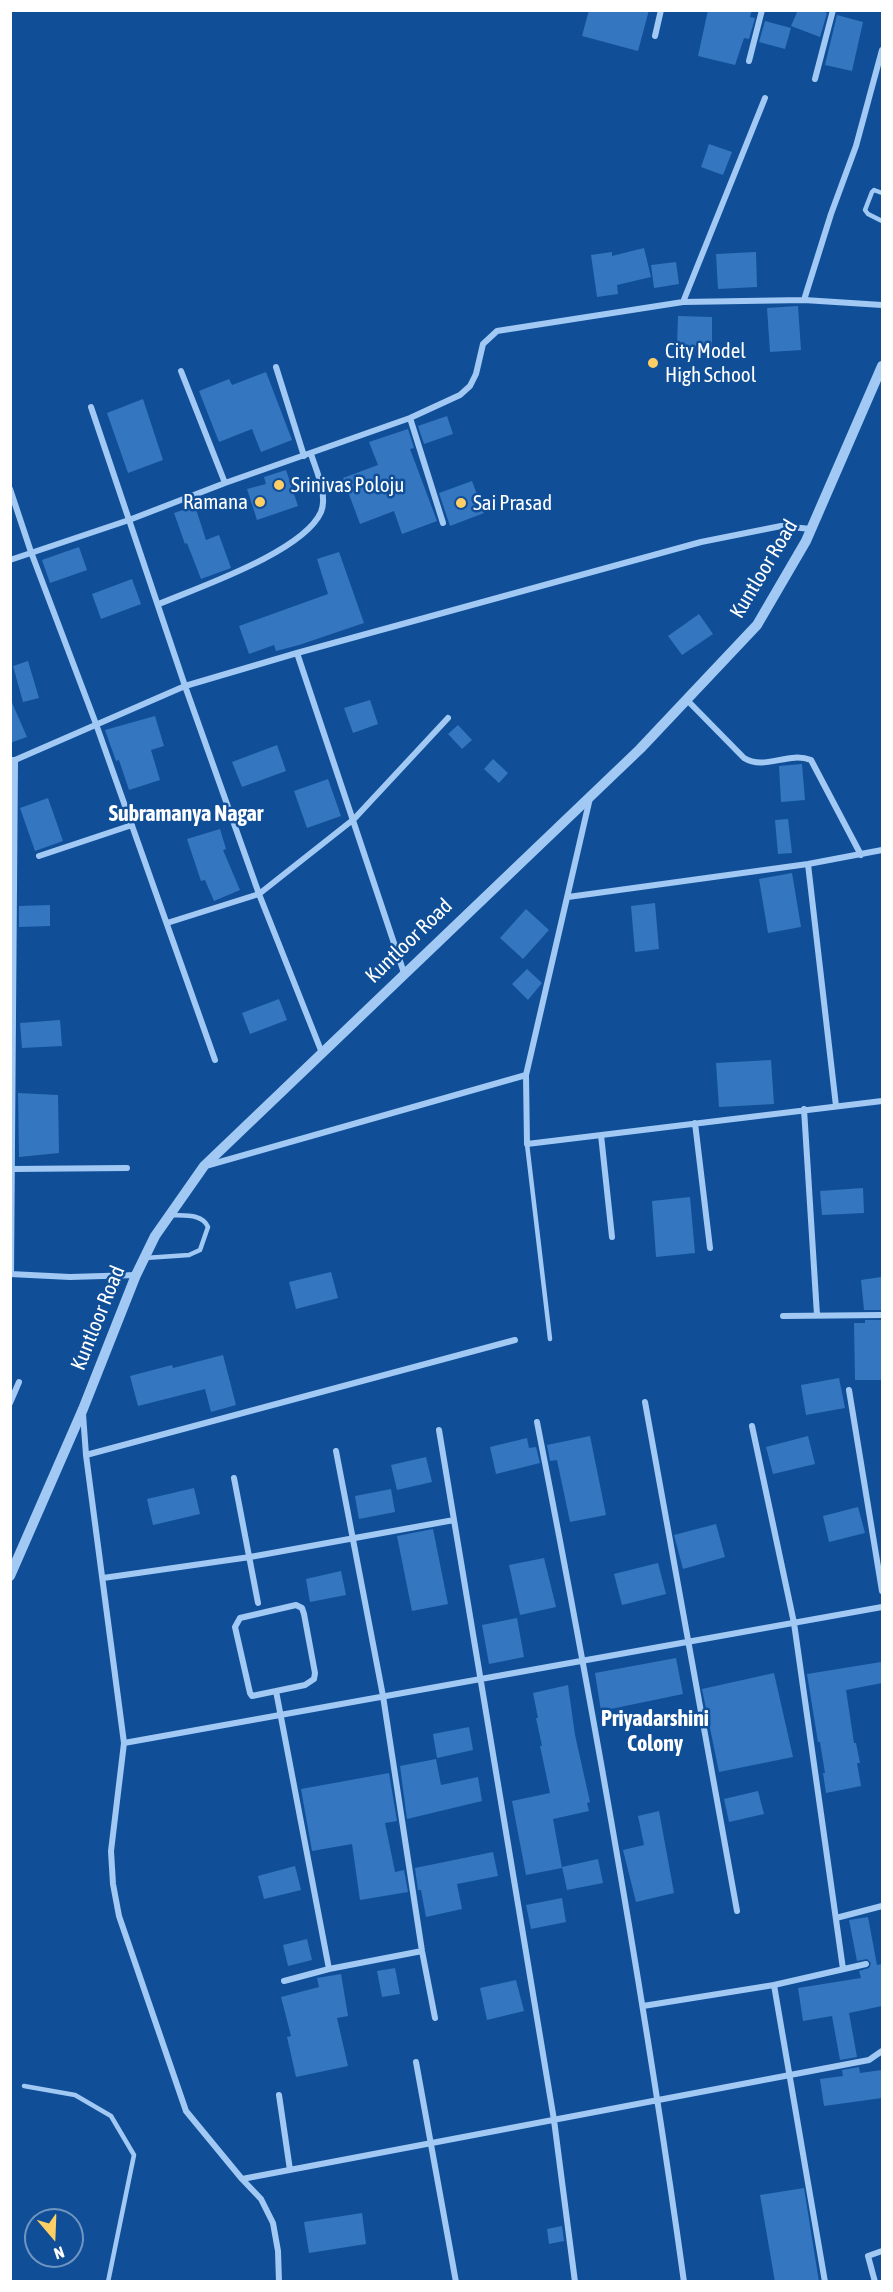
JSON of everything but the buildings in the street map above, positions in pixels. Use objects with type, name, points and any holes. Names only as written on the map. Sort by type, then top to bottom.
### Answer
[{"type":"street","points":[[655,36],[661,10]]},
{"type":"street","points":[[749,61],[762,10]]},
{"type":"street","points":[[815,79],[833,10]]},
{"type":"street","points":[[804,300],[831,214],[856,146],[882,50]]},
{"type":"street","points":[[683,302],[765,98]]},
{"type":"street","points":[[10,560],[129,520],[225,483],[410,418],[460,395],[470,386],[476,374],[483,344],[497,332],[683,302],[804,300],[882,305]]},
{"type":"street","name":"Kuntloor Road","points":[[10,1576],[14,1554],[82,1409],[136,1275],[155,1236],[204,1166],[640,749],[758,625],[811,529],[882,366]]},
{"type":"street","points":[[276,367],[304,456]]},
{"type":"street","points":[[181,371],[225,483]]},
{"type":"street","points":[[91,407],[185,686],[259,894],[322,1053]]},
{"type":"street","points":[[410,418],[443,523]]},
{"type":"street","points":[[159,604],[262,560],[297,538],[313,524],[321,510],[323,495],[311,453]]},
{"type":"street","points":[[10,489],[215,1060]]},
{"type":"street","points":[[136,1275],[70,1277],[11,1274],[13,760],[185,686],[297,653],[701,542],[781,526],[811,529]]},
{"type":"street","points":[[297,653],[404,973]]},
{"type":"street","points":[[687,700],[744,758],[751,762],[763,763],[796,756],[811,760],[861,855]]},
{"type":"street","points":[[167,923],[259,894],[354,819],[448,718]]},
{"type":"street","points":[[591,794],[525,1075],[527,1144],[882,1101]]},
{"type":"street","points":[[39,856],[132,825]]},
{"type":"street","points":[[568,897],[808,864],[882,850]]},
{"type":"street","points":[[808,864],[836,1106]]},
{"type":"street","points":[[204,1166],[525,1075]]},
{"type":"street","points":[[804,1109],[817,1315]]},
{"type":"street","points":[[695,1123],[710,1248]]},
{"type":"street","points":[[601,1134],[612,1237]]},
{"type":"street","points":[[12,1169],[127,1168]]},
{"type":"street","points":[[783,1316],[882,1315]]},
{"type":"street","points":[[86,1455],[515,1340]]},
{"type":"street","points":[[10,1403],[19,1382]]},
{"type":"street","points":[[849,1390],[882,1591]]},
{"type":"street","points":[[645,1402],[737,1911]]},
{"type":"street","points":[[82,1409],[124,1743],[111,1851],[113,1884],[119,1916],[186,2111],[261,2199],[273,2223],[278,2251],[279,2282]]},
{"type":"street","points":[[537,1422],[584,1659],[659,2100],[684,2282]]},
{"type":"street","points":[[752,1426],[794,1623],[843,1969]]},
{"type":"street","points":[[439,1430],[554,2120],[575,2282]]},
{"type":"street","points":[[336,1451],[383,1696],[422,1951],[435,2018]]},
{"type":"street","points":[[234,1478],[258,1603]]},
{"type":"street","points":[[103,1578],[250,1557],[454,1520]]},
{"type":"street","points":[[296,1605],[302,1608],[304,1614],[315,1673],[314,1679],[305,1685],[276,1691],[258,1696],[252,1696],[250,1693],[235,1627],[236,1621],[240,1617],[296,1605]]},
{"type":"street","points":[[124,1743],[882,1607]]},
{"type":"street","points":[[276,1691],[329,1969]]},
{"type":"street","points":[[836,1918],[882,1905]]},
{"type":"street","points":[[284,1981],[329,1969],[422,1951]]},
{"type":"street","points":[[643,2006],[774,1985],[866,1964]]},
{"type":"street","points":[[774,1985],[825,2282]]},
{"type":"street","points":[[242,2179],[869,2060],[882,2051]]},
{"type":"street","points":[[416,2062],[456,2282]]},
{"type":"street","points":[[279,2095],[290,2170]]},
{"type":"street","points":[[875,2282],[868,2256],[882,2251]]},
{"type":"lane","points":[[882,193],[877,190],[872,192],[865,210],[882,221]]},
{"type":"lane","points":[[527,1144],[550,1339]]},
{"type":"lane","points":[[145,1258],[189,1255],[200,1250],[208,1227],[206,1221],[201,1217],[171,1215]]},
{"type":"lane","points":[[24,2086],[75,2095],[111,2116],[134,2154],[108,2282]]},
{"type":"place","name":"City Model High School","points":[[653,363]]},
{"type":"place","name":"Srinivas Poloju","points":[[279,485]]},
{"type":"place","name":"Ramana","points":[[260,502]]},
{"type":"place","name":"Sai Prasad","points":[[461,503]]},
{"type":"district","name":"Subramanya Nagar","points":[[186,814]]},
{"type":"district","name":"Priyadarshini Colony","points":[[655,1732]]}]
